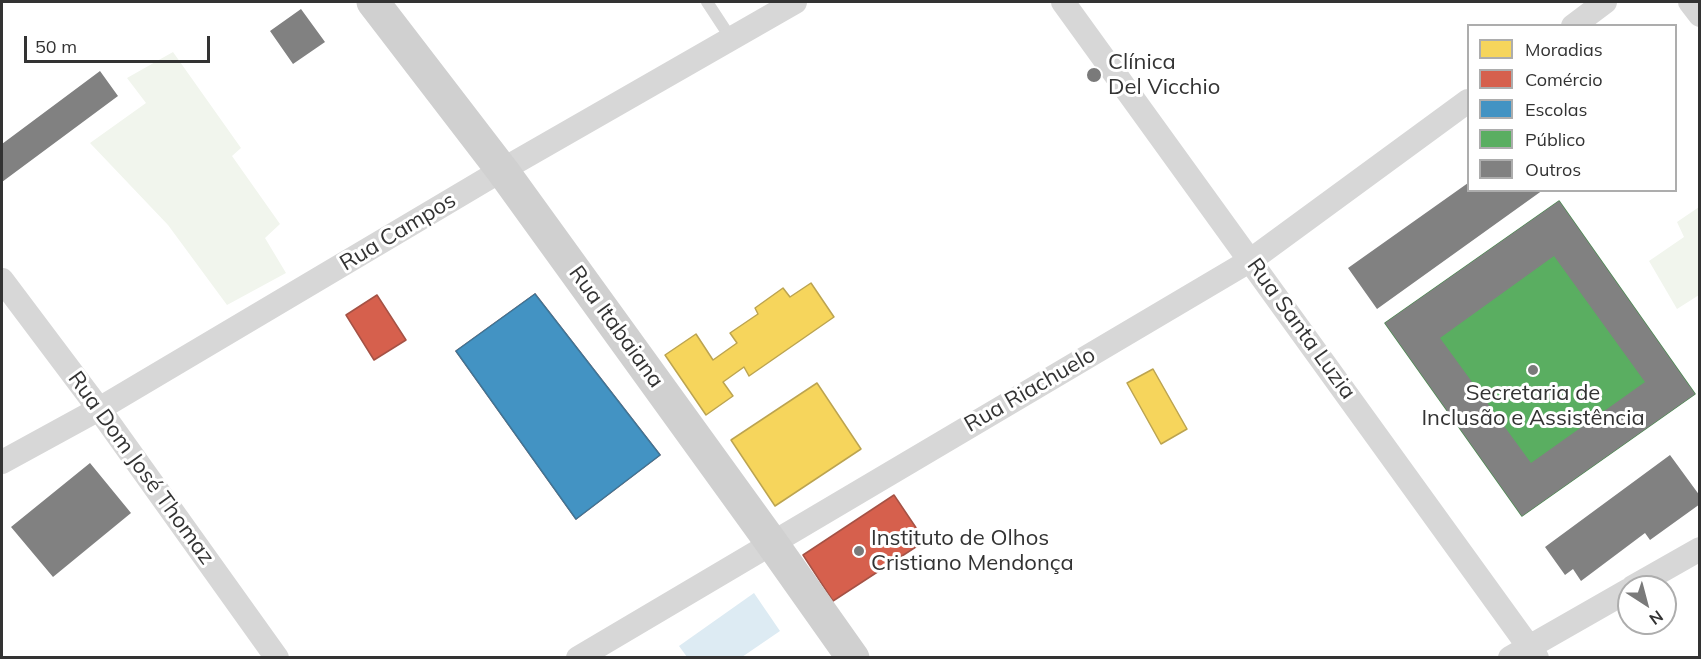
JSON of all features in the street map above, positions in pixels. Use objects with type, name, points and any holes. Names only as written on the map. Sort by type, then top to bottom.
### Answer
[{"type":"main road","name":"Rua Itabaiana","points":[[373,2],[502,170],[853,657]]},
{"type":"street","name":"Rua Campos","points":[[2,462],[99,409],[502,170],[795,2]]},
{"type":"street","name":"Rua Santa Luzia","points":[[1064,2],[1251,260],[1526,654]]},
{"type":"street","points":[[1576,24],[1605,2]]},
{"type":"street","points":[[1690,2],[1700,15]]},
{"type":"street","name":"Rua Riachuelo","points":[[578,657],[1251,260],[1467,102]]},
{"type":"street","name":"Rua Dom José Thomaz","points":[[2,280],[99,409],[277,657]]},
{"type":"street","points":[[1654,575],[1700,549]]},
{"type":"street","points":[[1526,654],[1617,597]]},
{"type":"lane","points":[[707,2],[730,38]]},
{"type":"shaded area","points":[[173,52],[241,148],[232,156],[280,224],[265,238],[286,273],[227,305],[168,225],[90,143],[146,103],[127,78]]},
{"type":"shaded area","points":[[1699,207],[1699,295],[1677,309],[1649,261],[1684,237],[1677,222]]},
{"type":"shaded area","points":[[754,593],[780,631],[742,657],[687,657],[679,646]]},
{"type":"building: Moradias","points":[[811,283],[834,317],[749,376],[744,367],[723,382],[733,396],[706,415],[665,355],[696,334],[713,360],[737,343],[730,333],[758,314],[755,308],[783,288],[790,297]]},
{"type":"building: Moradias","points":[[1153,369],[1187,429],[1161,444],[1127,383]]},
{"type":"building: Moradias","points":[[817,383],[861,449],[775,506],[731,440]]},
{"type":"building: Comércio","points":[[535,294],[660,455],[576,519],[456,351]]},
{"type":"building: Comércio","points":[[377,295],[406,340],[374,360],[346,315]]},
{"type":"building: Comércio","name":"Instituto de Olhos Cristiano Mendonça","points":[[894,495],[925,541],[833,601],[803,555]]},
{"type":"building: Escolas","points":[[535,294],[660,455],[576,519],[456,351]]},
{"type":"building: Público","points":[[1559,201],[1695,394],[1522,516],[1385,323]]},
{"type":"building: Outros","points":[[301,9],[325,42],[293,64],[270,31]]},
{"type":"building: Outros","points":[[100,71],[118,96],[2,182],[2,144]]},
{"type":"building: Outros","points":[[1467,184],[1467,192],[1540,192],[1377,309],[1348,268]]},
{"type":"building: Outros","points":[[1559,201],[1695,394],[1522,516],[1385,323]],"holes":[[[1554,256],[1645,382],[1531,463],[1440,338]]]},
{"type":"building: Outros","points":[[1670,455],[1700,496],[1700,504],[1650,540],[1645,533],[1581,581],[1573,569],[1565,575],[1545,547]]},
{"type":"building: Outros","points":[[90,463],[131,513],[53,577],[11,527]]},
{"type":"place","name":"Clínica Del Vicchio","points":[[1094,75]]},
{"type":"place","name":"Secretaria de Inclusão e Assistência","points":[[1533,370]]},
{"type":"place","name":"Instituto de Olhos Cristiano Mendonça","points":[[859,551]]}]
